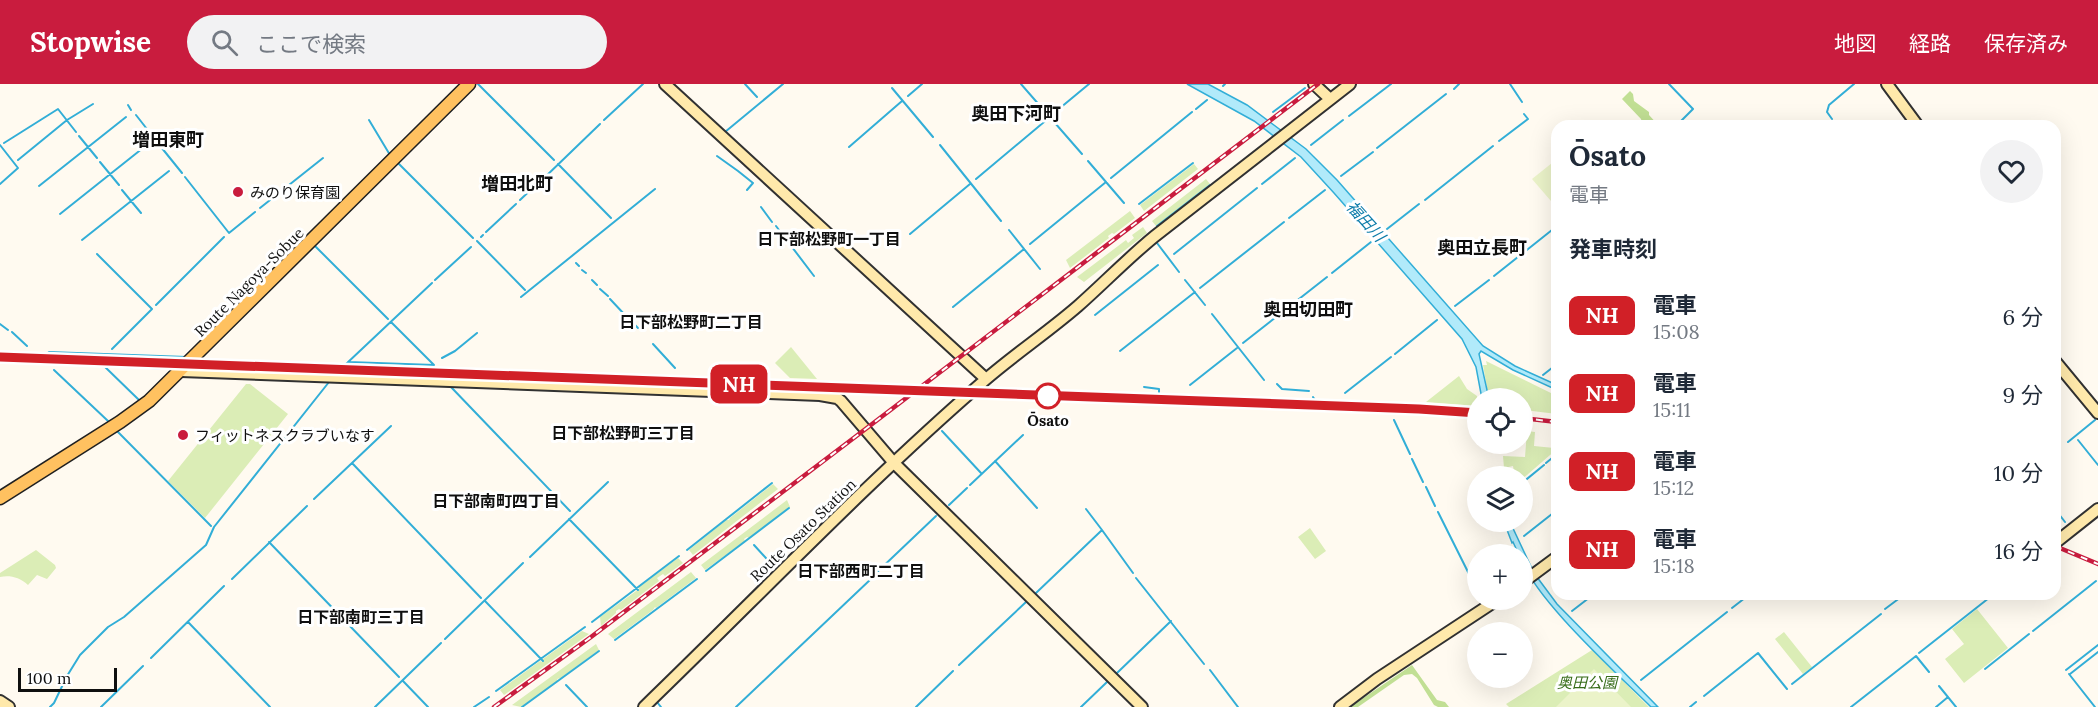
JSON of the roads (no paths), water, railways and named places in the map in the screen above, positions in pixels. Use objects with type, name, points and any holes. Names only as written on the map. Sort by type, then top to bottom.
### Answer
[{"type":"main road","name":"Route Nagoya-Sobue","points":[[0,498],[120,422],[149,400],[470,84]]},
{"type":"street","points":[[665,84],[986,379]]},
{"type":"street","points":[[1314,84],[1330,99]]},
{"type":"street","name":"Route Osato Station","points":[[644,707],[894,464],[986,379],[1078,305],[1155,236],[1350,84]]},
{"type":"street","points":[[1887,84],[1914,120]]},
{"type":"street","points":[[2061,368],[2098,413]]},
{"type":"street","points":[[181,371],[837,398],[894,464],[1142,707]]},
{"type":"street","points":[[2061,538],[2098,509]]},
{"type":"street","points":[[1533,575],[1551,562]]},
{"type":"street","points":[[1340,707],[1377,679],[1482,610]]},
{"type":"street","points":[[0,701],[9,707]]},
{"type":"water","name":"福田川","points":[[1187,84],[1208,84],[1247,105],[1306,149],[1337,180],[1483,346],[1515,366],[1551,382],[1551,387],[1513,370],[1481,351],[1479,354],[1487,388],[1480,388],[1476,367],[1462,339],[1301,157],[1254,121]]},
{"type":"water","points":[[1508,532],[1515,532],[1520,544],[1513,542]]},
{"type":"water","points":[[1533,571],[1551,596],[1551,600],[1554,600],[1658,707],[1651,707],[1599,656],[1556,611],[1533,580]]},
{"type":"waterway","points":[[478,84],[554,160]]},
{"type":"waterway","points":[[604,120],[643,84]]},
{"type":"waterway","points":[[745,84],[757,97]]},
{"type":"waterway","points":[[725,132],[783,84]]},
{"type":"waterway","points":[[908,96],[922,84]]},
{"type":"waterway","points":[[1021,84],[1082,154]]},
{"type":"waterway","points":[[1054,113],[1089,84]]},
{"type":"waterway","points":[[1349,116],[1391,84]]},
{"type":"waterway","points":[[1454,89],[1459,84]]},
{"type":"waterway","points":[[1510,84],[1522,102]]},
{"type":"waterway","points":[[1669,84],[1693,109],[1682,120]]},
{"type":"waterway","points":[[1832,119],[1827,112],[1829,105],[1854,84]]},
{"type":"waterway","points":[[892,88],[933,137]]},
{"type":"waterway","points":[[1273,112],[1305,88]]},
{"type":"waterway","points":[[1377,148],[1446,94]]},
{"type":"waterway","points":[[1196,109],[1207,100]]},
{"type":"waterway","points":[[849,147],[902,101]]},
{"type":"waterway","points":[[18,160],[67,120],[93,104]]},
{"type":"waterway","points":[[128,105],[131,110]]},
{"type":"waterway","points":[[4,143],[58,109],[76,132]]},
{"type":"waterway","points":[[1111,178],[1192,112]]},
{"type":"waterway","points":[[1499,141],[1528,119],[1524,114]]},
{"type":"waterway","points":[[136,115],[154,138]]},
{"type":"waterway","points":[[39,186],[126,117]]},
{"type":"waterway","points":[[976,179],[1050,117]]},
{"type":"waterway","points":[[369,120],[390,155]]},
{"type":"waterway","points":[[1311,145],[1343,120]]},
{"type":"waterway","points":[[543,179],[600,124]]},
{"type":"waterway","points":[[79,136],[97,158]]},
{"type":"waterway","points":[[157,142],[182,173]]},
{"type":"waterway","points":[[60,214],[148,144]]},
{"type":"waterway","points":[[0,145],[18,168],[0,184]]},
{"type":"waterway","points":[[940,145],[1001,221]]},
{"type":"waterway","points":[[1425,200],[1493,146]]},
{"type":"waterway","points":[[1341,176],[1373,152]]},
{"type":"waterway","points":[[717,156],[753,183],[747,190]]},
{"type":"waterway","points":[[260,208],[323,158]]},
{"type":"waterway","points":[[1262,184],[1295,158]]},
{"type":"waterway","points":[[1088,161],[1124,203]]},
{"type":"waterway","points":[[100,162],[119,185]]},
{"type":"waterway","points":[[397,162],[473,238]]},
{"type":"waterway","points":[[1139,204],[1193,163]]},
{"type":"waterway","points":[[558,164],[611,218]]},
{"type":"waterway","points":[[82,240],[169,171]]},
{"type":"waterway","points":[[185,177],[229,233],[255,212]]},
{"type":"waterway","points":[[520,200],[539,182]]},
{"type":"waterway","points":[[1030,244],[1106,182]]},
{"type":"waterway","points":[[910,234],[970,184]]},
{"type":"waterway","points":[[1157,226],[1210,185]]},
{"type":"waterway","points":[[1174,254],[1257,188]]},
{"type":"waterway","points":[[521,297],[655,189]]},
{"type":"waterway","points":[[122,190],[141,213]]},
{"type":"waterway","points":[[1289,218],[1325,190]]},
{"type":"waterway","points":[[486,232],[516,204]]},
{"type":"waterway","name":"福田川","points":[[1387,229],[1419,204]]},
{"type":"waterway","points":[[761,207],[772,222]]},
{"type":"waterway","points":[[1200,288],[1284,222]]},
{"type":"waterway","points":[[776,226],[814,276]]},
{"type":"waterway","points":[[1009,230],[1040,269]]},
{"type":"waterway","points":[[1494,276],[1551,231]]},
{"type":"waterway","points":[[156,305],[224,237]]},
{"type":"waterway","points":[[477,241],[525,290]]},
{"type":"waterway","name":"福田川","points":[[1332,273],[1371,242]]},
{"type":"waterway","points":[[1157,243],[1179,272]]},
{"type":"waterway","points":[[315,246],[388,319]]},
{"type":"waterway","points":[[435,280],[471,247]]},
{"type":"waterway","points":[[953,307],[1024,249]]},
{"type":"waterway","points":[[97,254],[152,309],[112,349]]},
{"type":"waterway","points":[[576,263],[579,266]]},
{"type":"waterway","points":[[1095,315],[1158,265]]},
{"type":"waterway","points":[[582,270],[586,273]]},
{"type":"waterway","points":[[1243,343],[1327,277]]},
{"type":"waterway","points":[[592,280],[597,285]]},
{"type":"waterway","points":[[1185,280],[1205,305]]},
{"type":"waterway","points":[[1455,306],[1489,280]]},
{"type":"waterway","points":[[346,364],[432,283]]},
{"type":"waterway","points":[[600,289],[608,296]]},
{"type":"waterway","points":[[1120,351],[1195,292]]},
{"type":"waterway","points":[[610,299],[625,315]]},
{"type":"waterway","points":[[1212,314],[1264,380]]},
{"type":"waterway","points":[[630,320],[638,328]]},
{"type":"waterway","points":[[1395,354],[1437,320]]},
{"type":"waterway","points":[[348,362],[434,365],[391,322]]},
{"type":"waterway","points":[[0,324],[8,330]]},
{"type":"waterway","points":[[12,332],[27,346]]},
{"type":"waterway","points":[[442,358],[455,351],[477,333]]},
{"type":"waterway","points":[[653,344],[675,368]]},
{"type":"waterway","points":[[1190,385],[1237,348]]},
{"type":"waterway","points":[[47,354],[49,352],[187,357]]},
{"type":"waterway","points":[[1345,393],[1391,357]]},
{"type":"waterway","points":[[52,364],[174,369]]},
{"type":"waterway","points":[[103,365],[139,400]]},
{"type":"waterway","points":[[1543,375],[1551,369]]},
{"type":"waterway","points":[[54,370],[108,421]]},
{"type":"waterway","points":[[50,707],[80,655],[108,627],[124,617],[206,545],[214,527],[329,382]]},
{"type":"waterway","points":[[1277,384],[1282,389],[1309,391]]},
{"type":"waterway","points":[[450,386],[570,511]]},
{"type":"waterway","points":[[1144,387],[1159,389],[1159,404],[1189,405]]},
{"type":"waterway","points":[[1192,405],[1249,408]]},
{"type":"waterway","points":[[1260,408],[1389,412]]},
{"type":"waterway","points":[[1394,420],[1410,454]]},
{"type":"waterway","points":[[2068,442],[2095,420]]},
{"type":"waterway","points":[[314,499],[391,426]]},
{"type":"waterway","points":[[117,431],[211,526]]},
{"type":"waterway","points":[[942,431],[981,473]]},
{"type":"waterway","points":[[970,485],[1023,435]]},
{"type":"waterway","points":[[2078,440],[2098,465]]},
{"type":"waterway","points":[[1412,459],[1423,482]]},
{"type":"waterway","points":[[1546,463],[1551,459]]},
{"type":"waterway","points":[[995,461],[1037,508]]},
{"type":"waterway","points":[[352,463],[481,598]]},
{"type":"waterway","points":[[1533,474],[1544,465]]},
{"type":"waterway","points":[[530,557],[608,482]]},
{"type":"waterway","points":[[687,550],[772,483]]},
{"type":"waterway","points":[[1426,487],[1435,506]]},
{"type":"waterway","points":[[949,505],[967,488]]},
{"type":"waterway","points":[[232,579],[307,506]]},
{"type":"waterway","points":[[706,571],[789,508]]},
{"type":"waterway","points":[[1036,593],[1102,530],[1086,509]]},
{"type":"waterway","points":[[1438,512],[1467,570]]},
{"type":"waterway","points":[[1524,536],[1551,515]]},
{"type":"waterway","points":[[875,574],[936,516]]},
{"type":"waterway","points":[[2061,517],[2065,522]]},
{"type":"waterway","points":[[569,519],[638,590]]},
{"type":"waterway","points":[[1102,530],[1133,573]]},
{"type":"waterway","points":[[269,542],[399,677]]},
{"type":"waterway","points":[[754,545],[776,569]]},
{"type":"waterway","points":[[592,622],[679,556]]},
{"type":"waterway","points":[[445,639],[523,563]]},
{"type":"waterway","points":[[736,707],[872,578]]},
{"type":"waterway","points":[[1136,578],[1204,664]]},
{"type":"waterway","points":[[615,640],[697,579]]},
{"type":"waterway","points":[[2033,631],[2096,581]]},
{"type":"waterway","points":[[151,658],[224,586]]},
{"type":"waterway","points":[[1572,611],[1586,600]]},
{"type":"waterway","points":[[1732,608],[1742,600]]},
{"type":"waterway","points":[[1885,609],[1897,600]]},
{"type":"waterway","points":[[1919,653],[1986,600]]},
{"type":"waterway","points":[[485,601],[543,661]]},
{"type":"waterway","points":[[959,665],[1026,602]]},
{"type":"waterway","points":[[1641,680],[1727,612]]},
{"type":"waterway","points":[[1792,684],[1881,614]]},
{"type":"waterway","points":[[1117,673],[1171,621]]},
{"type":"waterway","points":[[188,622],[270,707]]},
{"type":"waterway","points":[[496,691],[585,627]]},
{"type":"waterway","points":[[1985,669],[2029,634]]},
{"type":"waterway","points":[[375,707],[441,643]]},
{"type":"waterway","points":[[2066,670],[2098,645]]},
{"type":"waterway","points":[[522,707],[599,651]]},
{"type":"waterway","points":[[2070,674],[2098,652]]},
{"type":"waterway","points":[[1704,696],[1758,653],[1787,689]]},
{"type":"waterway","points":[[1851,707],[1916,656],[1929,672]]},
{"type":"waterway","points":[[101,707],[143,666]]},
{"type":"waterway","points":[[1210,670],[1238,707]]},
{"type":"waterway","points":[[916,707],[953,671]]},
{"type":"waterway","points":[[2069,674],[2095,707]]},
{"type":"waterway","points":[[403,681],[428,707]]},
{"type":"waterway","points":[[1081,707],[1107,682]]},
{"type":"waterway","points":[[566,685],[587,707]]},
{"type":"waterway","points":[[1939,686],[1956,707]]},
{"type":"waterway","points":[[474,707],[489,697]]},
{"type":"waterway","points":[[1936,707],[1948,697]]},
{"type":"waterway","points":[[657,702],[661,707]]},
{"type":"waterway","points":[[1690,707],[1696,702]]},
{"type":"railway","points":[[494,707],[591,637],[1318,84]]},
{"type":"railway","points":[[0,357],[1467,412]]},
{"type":"railway","points":[[1533,419],[1551,421]]},
{"type":"railway","points":[[2061,549],[2098,564]]},
{"type":"train","name":"NH","points":[[0,357],[1467,412]]},
{"type":"place","name":"みのり保育園","points":[[238,192]]},
{"type":"place","name":"Ōsato","points":[[1048,396]]},
{"type":"place","name":"フィットネスクラブいなす","points":[[183,435]]},
{"type":"district","name":"奥田下河町","points":[[1016,113]]},
{"type":"district","name":"増田東町","points":[[168,139]]},
{"type":"district","name":"増田北町","points":[[517,183]]},
{"type":"district","name":"日下部松野町一丁目","points":[[829,239]]},
{"type":"district","name":"奥田立長町","points":[[1482,247]]},
{"type":"district","name":"奥田切田町","points":[[1308,309]]},
{"type":"district","name":"日下部松野町二丁目","points":[[691,322]]},
{"type":"district","name":"日下部松野町三丁目","points":[[623,433]]},
{"type":"district","name":"日下部南町四丁目","points":[[496,501]]},
{"type":"district","name":"日下部西町二丁目","points":[[861,571]]},
{"type":"district","name":"日下部南町三丁目","points":[[361,617]]},
{"type":"park label","name":"奥田公園","points":[[1587,682]]}]
